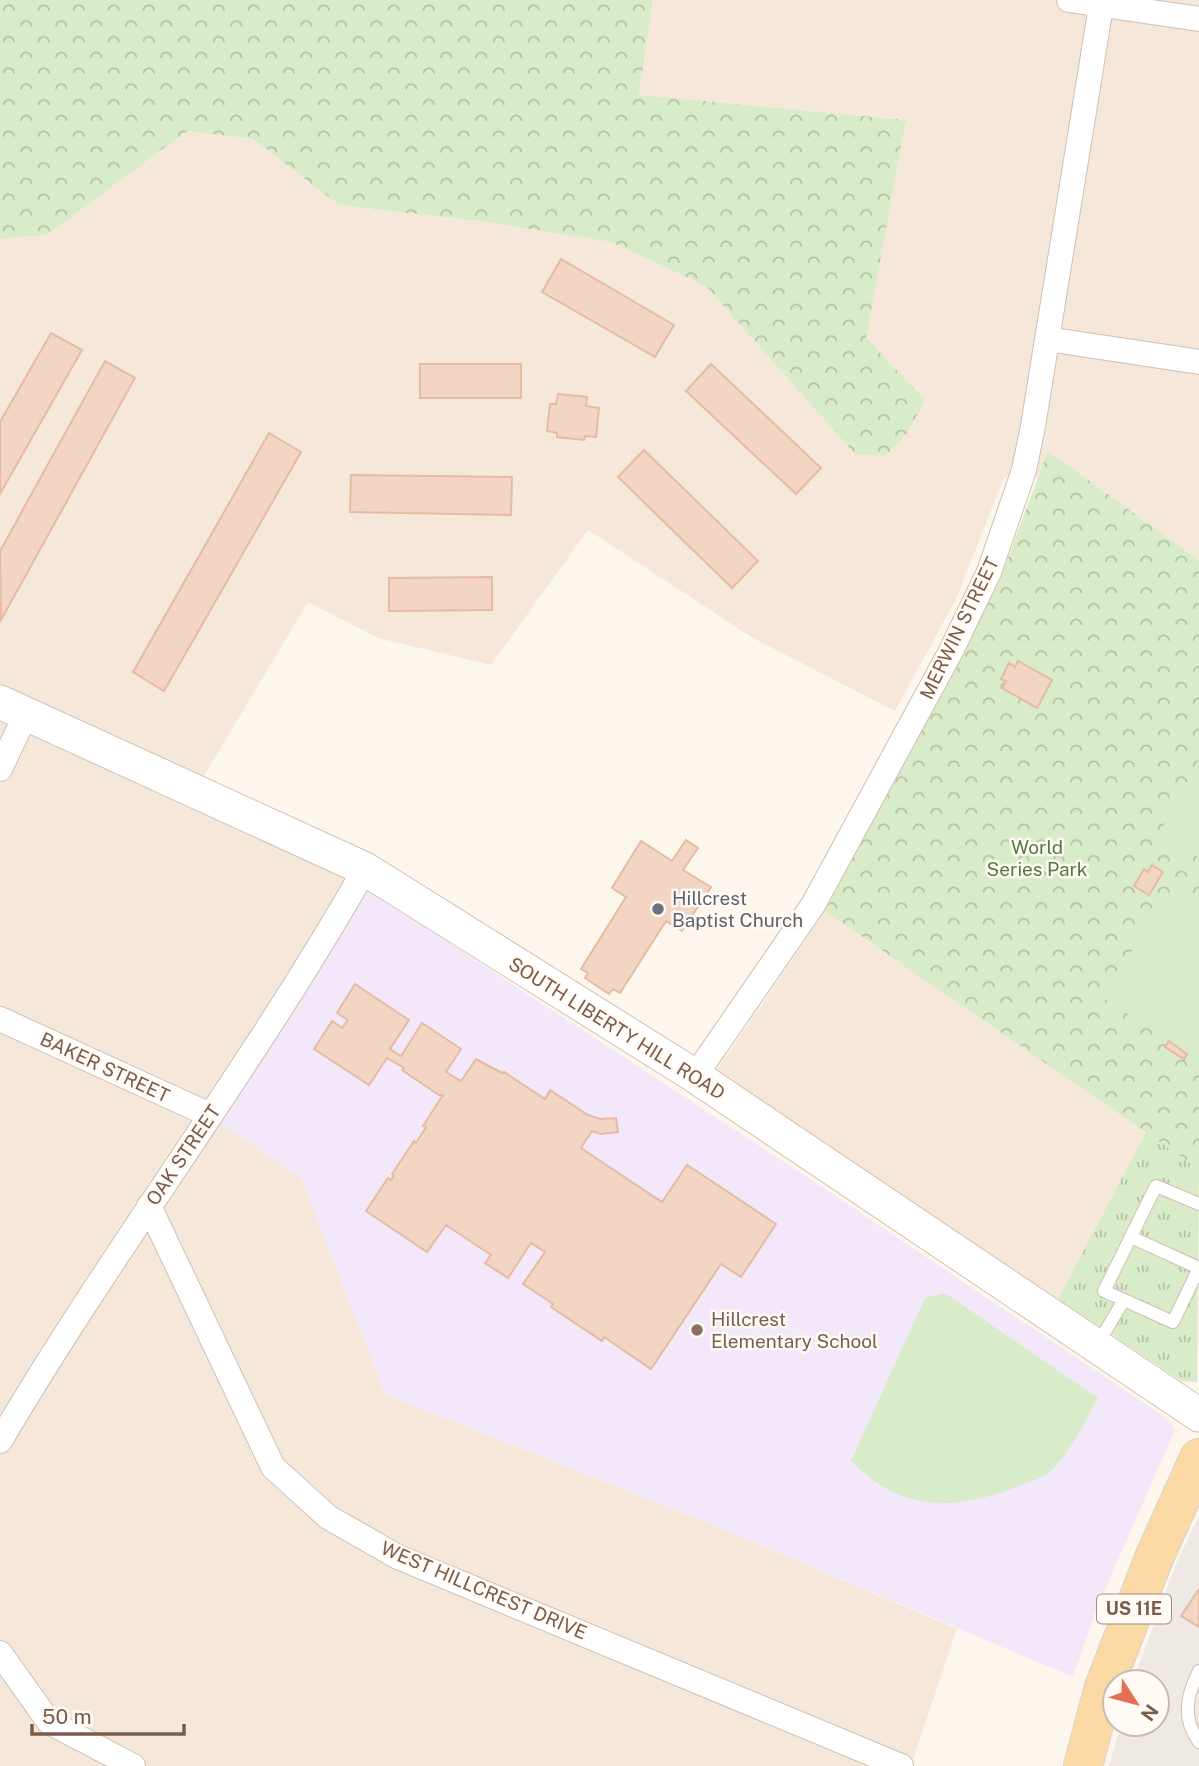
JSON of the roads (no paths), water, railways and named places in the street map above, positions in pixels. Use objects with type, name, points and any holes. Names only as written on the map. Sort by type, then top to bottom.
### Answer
[{"type":"main road","name":"US 11E","points":[[1083,1766],[1104,1687],[1154,1558],[1199,1458]]},
{"type":"street","points":[[1069,0],[1199,19]]},
{"type":"street","name":"MERWIN STREET","points":[[695,1076],[813,905],[951,651],[989,572],[1024,470],[1102,3]]},
{"type":"street","points":[[1047,338],[1199,362]]},
{"type":"street","points":[[0,769],[13,708]]},
{"type":"street","name":"SOUTH LIBERTY HILL ROAD","points":[[13,708],[365,869],[695,1076],[1199,1415]]},
{"type":"street","name":"OAK STREET","points":[[0,1441],[149,1206],[331,929],[365,869]]},
{"type":"street","name":"BAKER STREET","points":[[0,1019],[210,1115]]},
{"type":"street","name":"WEST HILLCREST DRIVE","points":[[149,1206],[273,1467],[328,1517],[398,1557],[901,1766]]},
{"type":"street","points":[[0,1653],[49,1721],[133,1766]]},
{"type":"lane","points":[[1131,1237],[1199,1268],[1173,1322],[1104,1291],[1156,1186],[1199,1204]]},
{"type":"lane","points":[[1097,1345],[1124,1300]]},
{"type":"lane","points":[[1199,1671],[1186,1713],[1190,1728],[1199,1742]]},
{"type":"place","name":"Hillcrest Baptist Church","points":[[658,909]]},
{"type":"place","name":"Hillcrest Elementary School","points":[[697,1330]]},
{"type":"park label","name":"World Series Park","points":[[1037,858]]}]
